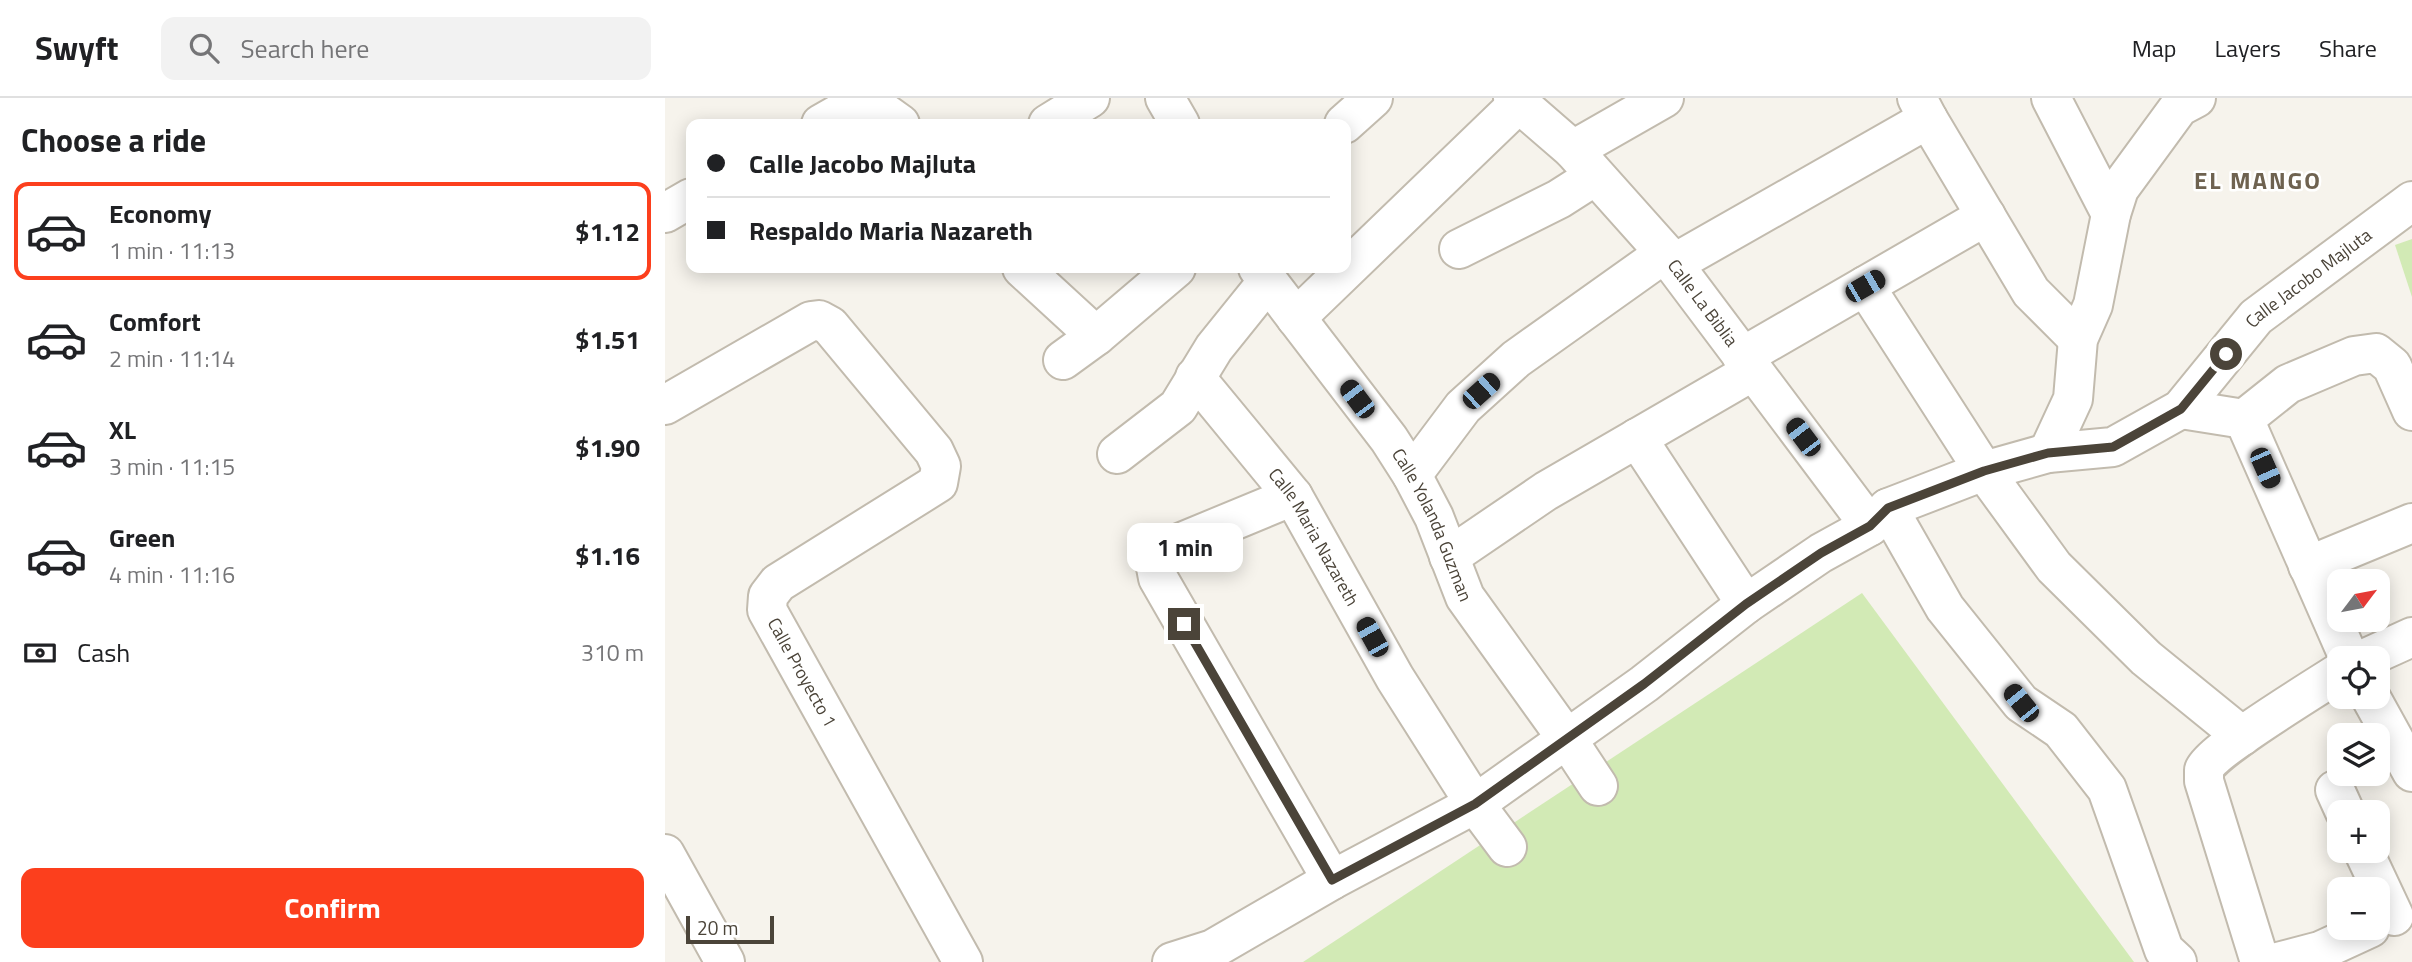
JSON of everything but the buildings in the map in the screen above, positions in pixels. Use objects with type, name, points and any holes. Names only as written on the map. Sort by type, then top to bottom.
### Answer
[{"type":"street","points":[[829,119],[865,98],[893,119]]},
{"type":"street","points":[[1056,119],[1090,98]]},
{"type":"street","points":[[1165,98],[1177,119]]},
{"type":"street","points":[[1350,119],[1373,98]]},
{"type":"street","points":[[2051,98],[2111,214]]},
{"type":"street","points":[[2048,453],[2073,399],[2078,339],[2093,305],[2111,214],[2119,189],[2161,111],[2179,107],[2196,98]]},
{"type":"street","points":[[1459,249],[1559,199],[1584,163],[1662,99]]},
{"type":"street","points":[[1351,264],[1516,100]]},
{"type":"street","name":"Calle La Biblia","points":[[1516,100],[1584,163],[1669,259],[1748,364],[1879,517],[1945,608],[2021,703],[2061,730],[2107,789],[2164,950],[2177,962]]},
{"type":"street","points":[[1412,475],[1463,407],[1516,359],[1669,259],[1923,109],[2031,292],[2078,339]]},
{"type":"street","points":[[665,213],[686,201]]},
{"type":"street","name":"Calle Jacobo Majluta","points":[[1172,962],[1213,949],[1332,880],[1475,804],[1644,684],[1746,604],[1879,517],[1984,471],[2048,453],[2113,447],[2181,409],[2256,317],[2412,201]]},
{"type":"street","points":[[1448,557],[1546,491],[1637,438],[1865,286],[1986,216]]},
{"type":"street","points":[[1027,273],[1096,337]]},
{"type":"street","points":[[1063,360],[1096,337],[1163,273]]},
{"type":"street","points":[[1296,318],[1341,273]]},
{"type":"street","points":[[1117,454],[1178,407],[1213,348],[1263,274]]},
{"type":"street","name":"Calle Yolanda Guzman","points":[[1263,274],[1389,439],[1434,517],[1465,597],[1598,786]]},
{"type":"street","points":[[1865,286],[1984,471],[2054,567],[2146,658],[2242,736]]},
{"type":"street","name":"Calle Proyecto 1","points":[[665,405],[811,321],[819,320],[830,326],[934,451],[941,466],[938,483],[778,583],[768,596],[767,611],[963,962]]},
{"type":"street","points":[[2181,409],[2244,419],[2288,384],[2354,356],[2376,353],[2392,366],[2412,411]]},
{"type":"street","name":"Calle Maria Nazareth","points":[[1195,377],[1293,496],[1395,678],[1475,804],[1507,847]]},
{"type":"street","points":[[2244,419],[2344,646]]},
{"type":"street","points":[[1637,438],[1746,604]]},
{"type":"street","points":[[1293,496],[1165,549],[1155,562],[1158,578],[1332,880]]},
{"type":"street","points":[[2308,566],[2412,523]]},
{"type":"street","points":[[2390,648],[2412,638]]},
{"type":"street","points":[[2260,962],[2204,781],[2204,772],[2209,764],[2242,736],[2327,680]]},
{"type":"street","points":[[2377,709],[2412,772]]},
{"type":"street","points":[[665,854],[725,962]]},
{"type":"street","points":[[2279,962],[2320,951],[2343,940]]},
{"type":"green space","points":[[2412,239],[2412,297],[2395,245]]},
{"type":"green space","points":[[1862,593],[2134,962],[1303,962]]},
{"type":"district","name":"EL MANGO","points":[[2258,181]]},
{"type":"route","points":[[1184,624],[1332,880],[1475,804],[1644,684],[1746,604],[1821,553],[1870,526],[1888,508],[1984,471],[2048,453],[2113,447],[2181,409],[2226,354]]}]
